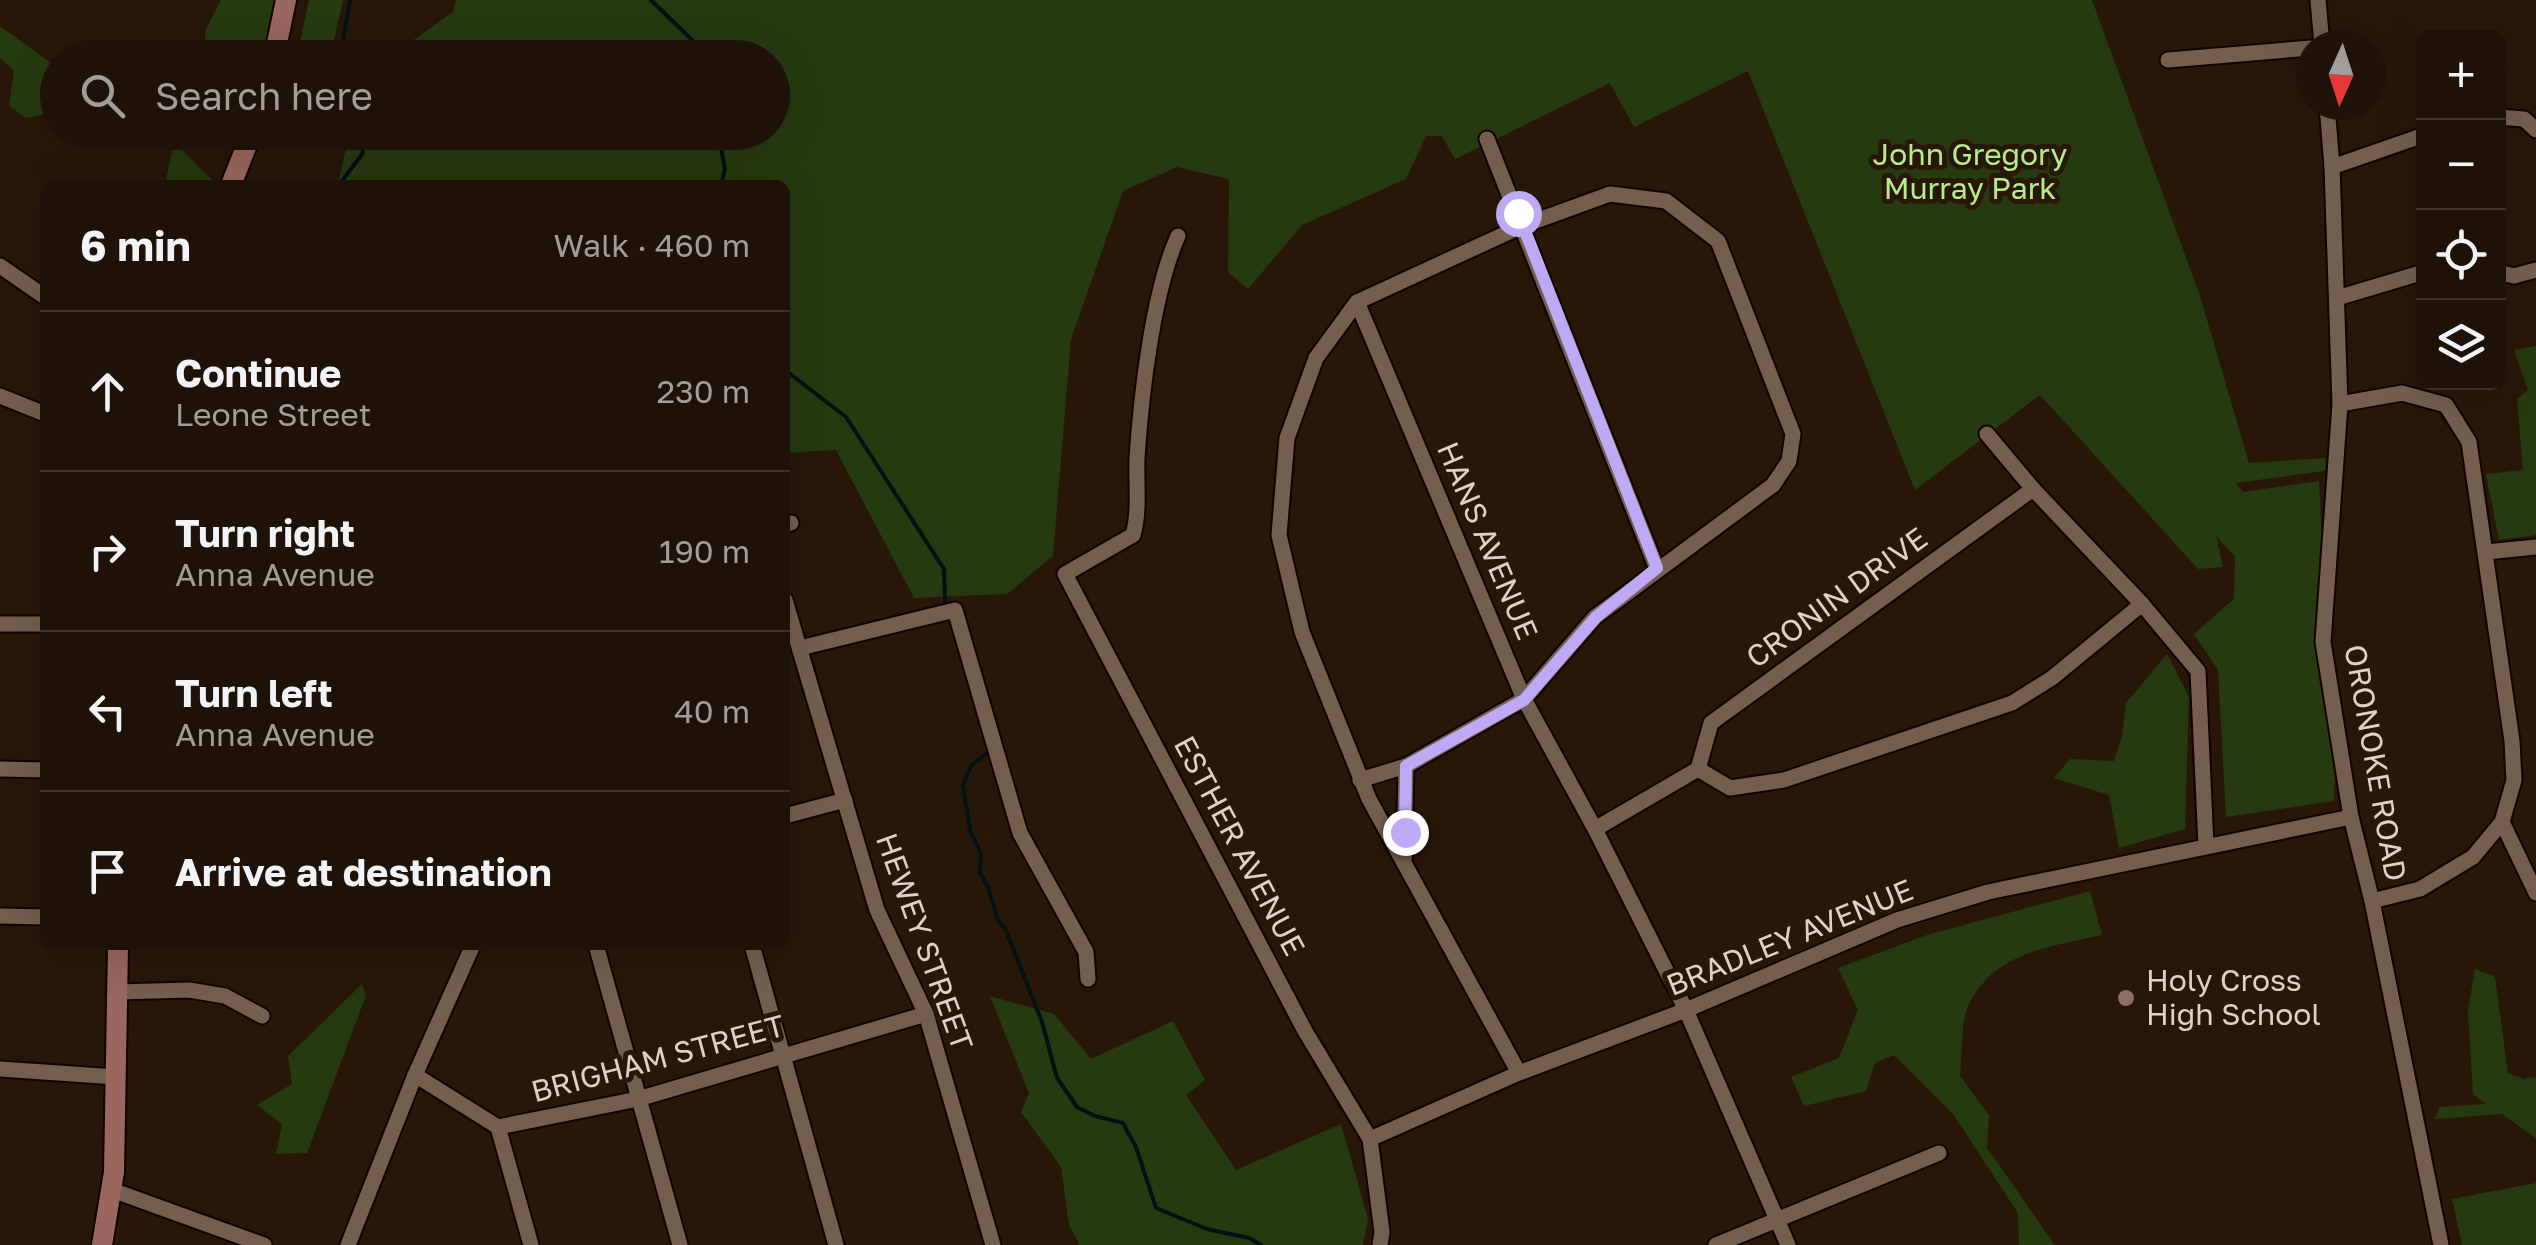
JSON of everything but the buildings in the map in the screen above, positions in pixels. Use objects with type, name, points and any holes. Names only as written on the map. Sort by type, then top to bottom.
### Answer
[{"type":"main road","points":[[278,40],[286,0]]},
{"type":"main road","points":[[233,180],[245,150]]},
{"type":"main road","points":[[102,1245],[112,1190],[118,950]]},
{"type":"street","points":[[2318,0],[2321,30]]},
{"type":"street","points":[[2168,60],[2296,49]]},
{"type":"street","points":[[2506,117],[2524,119],[2536,130]]},
{"type":"street","name":"ORONOKE ROAD","points":[[2328,120],[2340,404],[2323,642],[2351,818],[2372,901],[2441,1245]]},
{"type":"street","points":[[2332,167],[2416,138]]},
{"type":"street","points":[[1487,139],[1657,568]]},
{"type":"street","points":[[1360,780],[1406,766],[1524,700],[1596,617],[1657,568],[1774,485],[1789,461],[1793,434],[1718,241],[1666,201],[1610,194],[1522,226],[1357,302],[1316,358],[1286,438],[1278,535],[1302,632],[1360,780],[1519,1073]]},
{"type":"street","name":"ESTHER AVENUE","points":[[1178,236],[1162,278],[1138,445],[1137,518],[1130,539],[1064,574],[1305,1031],[1370,1139]]},
{"type":"street","points":[[0,266],[40,294]]},
{"type":"street","points":[[2506,274],[2514,276],[2536,270]]},
{"type":"street","points":[[2337,298],[2416,274]]},
{"type":"street","name":"HANS AVENUE","points":[[1357,302],[1524,700],[1686,1010],[1788,1245]]},
{"type":"street","points":[[2340,404],[2402,393],[2446,405],[2469,442],[2513,760],[2514,780],[2502,822],[2473,857],[2420,889],[2372,901]]},
{"type":"street","points":[[0,396],[40,412]]},
{"type":"street","points":[[1988,434],[2198,671],[2206,846]]},
{"type":"street","name":"CRONIN DRIVE","points":[[1698,769],[1711,723],[2033,489]]},
{"type":"street","points":[[2486,552],[2536,547]]},
{"type":"street","points":[[1594,828],[1698,769],[1730,788],[1784,780],[2012,702],[2052,678],[2142,604]]},
{"type":"street","points":[[800,648],[955,610],[1020,834],[1086,952],[1088,979]]},
{"type":"street","name":"HEWEY STREET","points":[[790,616],[877,910],[926,1014],[993,1245]]},
{"type":"street","points":[[0,624],[40,624]]},
{"type":"street","points":[[1404,863],[1406,766]]},
{"type":"street","points":[[0,768],[40,770]]},
{"type":"street","points":[[790,815],[845,800]]},
{"type":"street","name":"BRADLEY AVENUE","points":[[1370,1139],[1519,1073],[1686,1010],[1898,920],[1988,892],[2351,818]]},
{"type":"street","points":[[2502,822],[2536,894]]},
{"type":"street","points":[[0,916],[40,917]]},
{"type":"street","points":[[348,1245],[415,1075],[471,950]]},
{"type":"street","points":[[597,950],[680,1245]]},
{"type":"street","points":[[753,950],[836,1245]]},
{"type":"street","points":[[118,992],[189,990],[225,996],[262,1016]]},
{"type":"street","name":"BRIGHAM STREET","points":[[415,1075],[498,1127],[638,1099],[926,1014]]},
{"type":"street","points":[[0,1068],[116,1077]]},
{"type":"street","points":[[498,1127],[531,1245]]},
{"type":"street","points":[[1370,1139],[1382,1232],[1380,1245]]},
{"type":"street","points":[[1716,1245],[1939,1153]]},
{"type":"street","points":[[112,1190],[264,1245]]},
{"type":"green space","points":[[221,0],[274,0],[266,40],[205,40],[206,29]]},
{"type":"green space","points":[[309,0],[343,0],[334,40],[301,40]]},
{"type":"green space","name":"John Gregory Murray Park","points":[[456,0],[2092,0],[2200,296],[2249,463],[2326,458],[2325,471],[2236,483],[2243,492],[2319,481],[2322,543],[2316,632],[2335,761],[2334,801],[2226,817],[2218,670],[2194,634],[2234,599],[2235,556],[2216,536],[2223,567],[2198,569],[2040,395],[1915,490],[1748,71],[1634,127],[1610,83],[1455,159],[1442,136],[1426,136],[1406,179],[1302,225],[1248,289],[1228,272],[1229,179],[1177,167],[1123,191],[1071,339],[1053,556],[1007,594],[914,598],[836,450],[790,453],[790,180],[339,180],[345,150],[790,150],[790,40],[414,40],[454,11]]},
{"type":"green space","points":[[0,26],[40,55],[40,115],[26,118],[9,106],[14,70],[0,58]]},
{"type":"green space","points":[[172,150],[182,150],[212,180],[166,180]]},
{"type":"green space","points":[[2536,346],[2536,535],[2499,540],[2486,474],[2523,470],[2517,399],[2528,390],[2514,350]]},
{"type":"green space","points":[[2167,654],[2189,697],[2185,829],[2119,848],[2109,795],[2054,778],[2070,759],[2114,761],[2126,703]]},
{"type":"green space","points":[[2090,891],[2102,935],[2043,948],[2008,962],[1980,987],[1964,1021],[1960,1076],[1989,1115],[1987,1148],[2055,1245],[2019,1245],[2018,1213],[1953,1114],[1894,1055],[1875,1063],[1866,1091],[1804,1106],[1791,1077],[1839,1058],[1858,1010],[1838,968],[1927,935]]},
{"type":"green space","points":[[2475,969],[2495,977],[2508,1073],[2526,1080],[2536,1078],[2536,1138],[2502,1114],[2434,1119],[2440,1107],[2486,1104],[2473,1094],[2468,1011]]},
{"type":"green space","points":[[362,984],[366,995],[307,1153],[276,1154],[282,1124],[257,1105],[292,1084],[288,1056]]},
{"type":"green space","points":[[990,996],[1054,1014],[1091,1059],[1173,1021],[1205,1080],[1186,1095],[1236,1170],[1341,1124],[1368,1219],[1363,1245],[1080,1245],[1069,1225],[1061,1167],[1021,1112],[1029,1093]]},
{"type":"green space","points":[[2536,1183],[2536,1245],[2462,1245],[2452,1199]]},
{"type":"waterway","points":[[343,40],[350,0]]},
{"type":"waterway","points":[[651,0],[692,40]]},
{"type":"waterway","points":[[343,180],[363,150]]},
{"type":"waterway","points":[[721,150],[725,169],[722,180]]},
{"type":"waterway","points":[[790,374],[846,417],[944,569],[945,603]]},
{"type":"waterway","points":[[987,753],[971,766],[963,785],[970,831],[981,853],[980,873],[1042,1022],[1057,1078],[1077,1107],[1123,1123],[1136,1147],[1156,1208],[1261,1245]]},
{"type":"place","name":"Holy Cross High School","points":[[2126,998]]},
{"type":"route","points":[[1405,832],[1406,766],[1524,700],[1596,617],[1657,568],[1518,213]]}]
